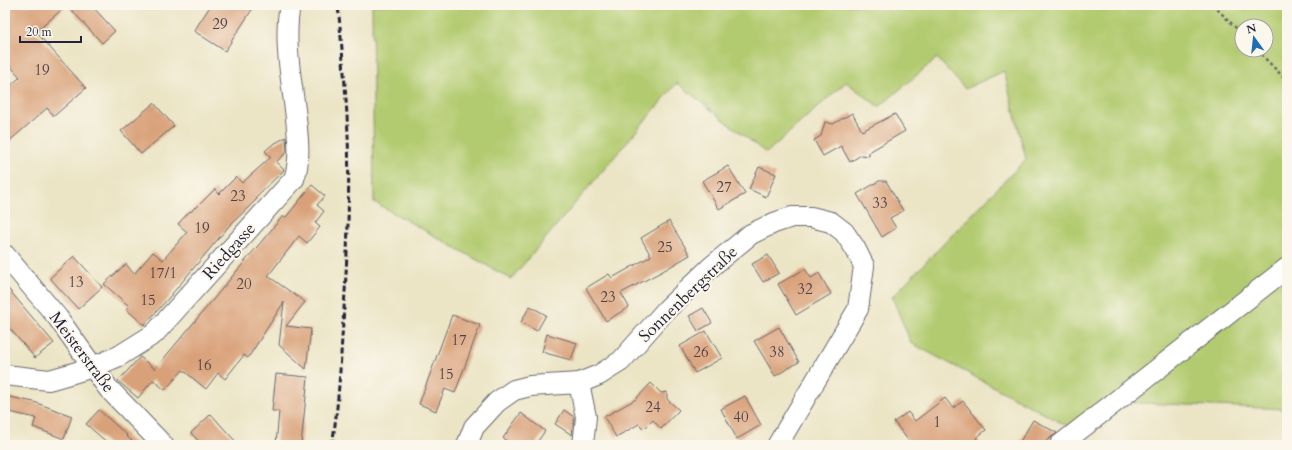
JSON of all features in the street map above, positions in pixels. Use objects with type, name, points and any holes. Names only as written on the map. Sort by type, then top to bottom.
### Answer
[{"type":"street","name":"Riedgasse","points":[[5,375],[49,380],[93,367],[119,356],[154,334],[294,179],[298,166],[298,136],[288,41],[288,18],[290,5]]},
{"type":"street","name":"Sonnenbergstraße","points":[[467,445],[474,426],[497,402],[514,390],[530,386],[579,383],[599,375],[621,361],[667,309],[712,266],[751,234],[792,216],[811,217],[831,222],[844,232],[855,248],[864,266],[858,309],[778,445]]},
{"type":"street","name":"Meisterstraße","points":[[5,255],[58,318],[108,388],[163,445]]},
{"type":"street","points":[[1060,445],[1287,268]]},
{"type":"street","points":[[579,383],[586,417],[583,445]]},
{"type":"path","points":[[1213,5],[1234,26]]},
{"type":"path","points":[[1265,58],[1287,81]]},
{"type":"green space","points":[[372,5],[1287,5],[1287,409],[1115,402],[1077,431],[911,343],[892,297],[1026,159],[1004,71],[965,89],[937,58],[879,107],[846,82],[766,153],[677,83],[511,279],[374,202]]},
{"type":"building","points":[[5,5],[67,5],[36,32],[86,88],[54,116],[47,108],[5,145],[5,91],[20,77],[5,60]]},
{"type":"building","points":[[67,5],[91,5],[115,31],[102,43]]},
{"type":"building","points":[[211,5],[255,5],[225,51],[194,31]]},
{"type":"building","points":[[154,103],[174,126],[141,154],[121,131]]},
{"type":"building","points":[[852,113],[862,131],[895,114],[905,131],[869,152],[869,156],[861,155],[850,162],[841,146],[823,156],[814,140],[821,136],[825,122],[833,124]]},
{"type":"building","points":[[286,137],[287,152],[276,162],[284,170],[229,226],[144,325],[126,309],[129,306],[104,284],[126,264],[134,274],[153,252],[163,260],[187,232],[178,224],[190,211],[191,212],[195,207],[196,208],[215,189],[219,194],[236,177],[242,183],[271,157],[265,151]]},
{"type":"building","points":[[728,166],[745,194],[719,209],[702,181]]},
{"type":"building","points":[[759,167],[776,174],[766,197],[749,189]]},
{"type":"building","points":[[879,181],[886,181],[903,211],[890,218],[896,228],[882,237],[857,194]]},
{"type":"building","points":[[312,185],[325,196],[317,205],[324,211],[315,223],[320,227],[307,243],[299,236],[268,276],[305,302],[286,326],[311,329],[306,369],[279,345],[284,302],[248,358],[244,355],[225,379],[218,373],[206,389],[183,370],[165,390],[153,380],[138,398],[118,381],[140,357],[155,369],[282,217],[286,217]]},
{"type":"building","points":[[669,221],[690,255],[621,293],[629,307],[606,321],[586,288],[609,274],[612,278],[651,256],[641,238]]},
{"type":"building","points":[[768,255],[779,273],[763,282],[752,264]]},
{"type":"building","points":[[74,256],[102,287],[78,309],[50,278]]},
{"type":"building","points":[[805,269],[811,278],[819,273],[831,294],[796,315],[778,284]]},
{"type":"building","points":[[5,285],[54,343],[35,358],[5,323]]},
{"type":"building","points":[[530,306],[546,315],[537,331],[521,322]]},
{"type":"building","points":[[703,308],[712,323],[698,331],[689,316]]},
{"type":"building","points":[[452,315],[480,325],[455,393],[445,389],[436,411],[419,404]]},
{"type":"building","points":[[779,327],[799,362],[775,376],[754,341]]},
{"type":"building","points":[[706,331],[722,358],[695,373],[680,346]]},
{"type":"building","points":[[547,334],[577,343],[571,360],[542,352]]},
{"type":"building","points":[[276,374],[308,377],[301,445],[276,445],[279,411],[272,411]]},
{"type":"building","points":[[651,383],[661,393],[667,392],[667,399],[679,410],[661,429],[653,420],[644,429],[639,424],[616,437],[604,417],[636,399]]},
{"type":"building","points":[[5,396],[34,402],[72,416],[64,439],[33,427],[36,418],[5,411]]},
{"type":"building","points":[[745,396],[761,425],[737,439],[721,409]]},
{"type":"building","points":[[945,398],[953,408],[963,401],[986,430],[976,438],[982,445],[912,445],[894,422],[908,412],[915,421]]},
{"type":"building","points":[[99,410],[137,445],[110,445],[86,424]]},
{"type":"building","points":[[564,410],[574,417],[572,435],[555,424]]},
{"type":"building","points":[[521,413],[545,431],[535,445],[513,445],[503,438]]},
{"type":"building","points":[[211,414],[239,445],[202,445],[191,433]]},
{"type":"building","points":[[1033,420],[1057,433],[1041,445],[1018,445]]},
{"type":"railway","points":[[332,445],[340,378],[348,236],[348,135],[338,5]]}]
